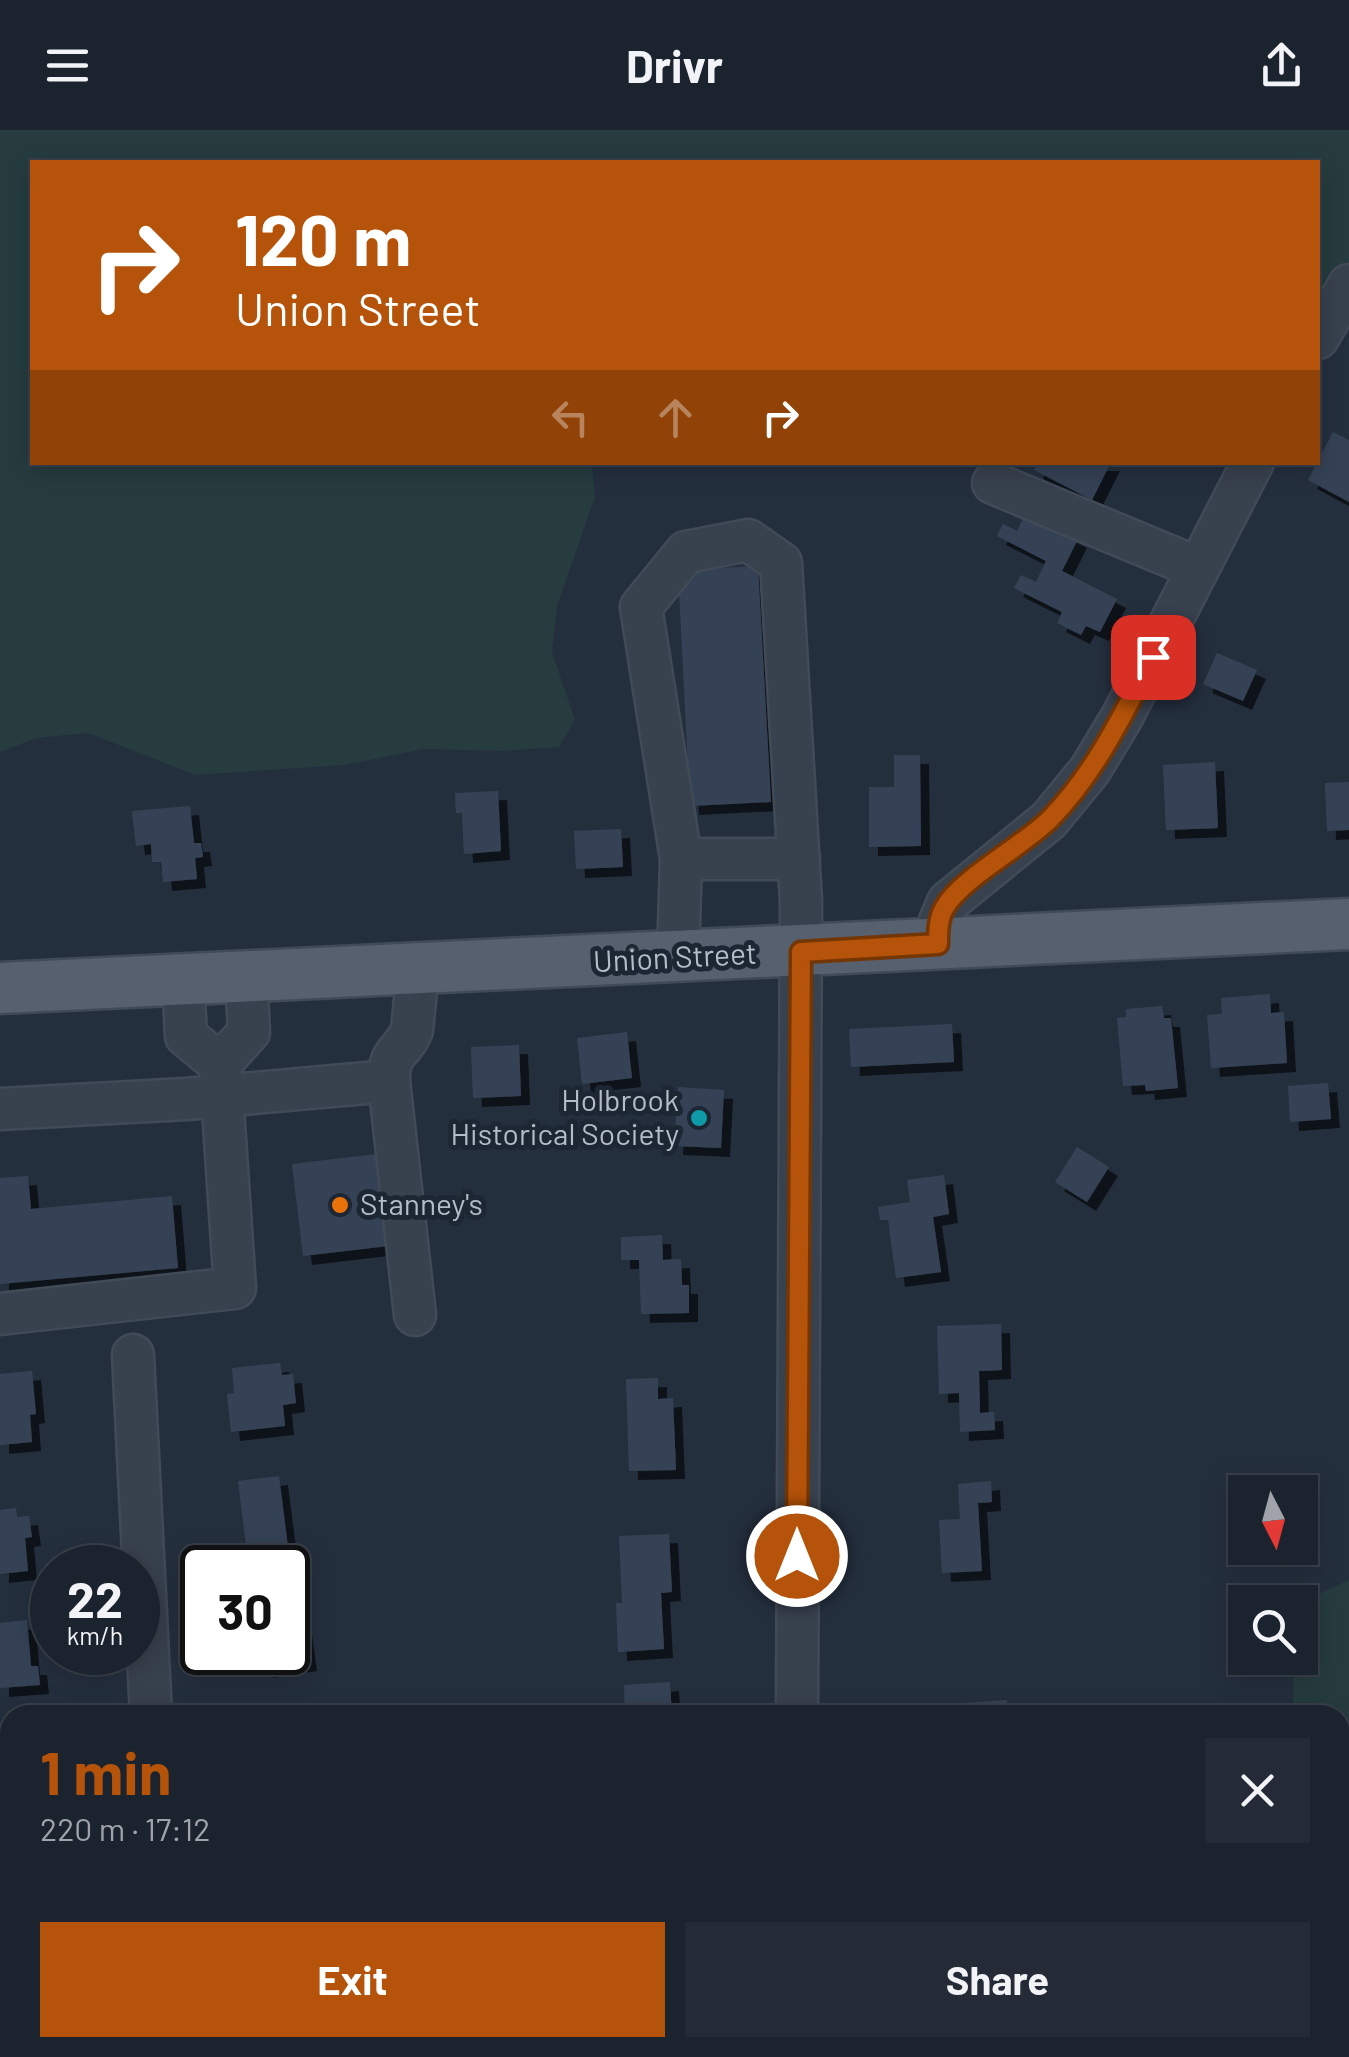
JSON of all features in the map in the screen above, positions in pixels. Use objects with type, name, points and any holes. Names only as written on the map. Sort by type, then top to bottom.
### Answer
[{"type":"main road","name":"Union Street","points":[[0,988],[1349,924]]},
{"type":"street","points":[[1320,335],[1349,285]]},
{"type":"street","points":[[938,944],[940,921],[948,902],[1049,820],[1107,745],[1251,465]]},
{"type":"street","points":[[993,483],[1198,568]]},
{"type":"street","points":[[678,958],[681,859],[641,607],[686,552],[748,540],[782,563],[799,859],[797,1705]]},
{"type":"street","points":[[681,859],[799,859]]},
{"type":"street","points":[[415,1315],[389,1081],[393,1054],[412,1030],[418,970]]},
{"type":"street","points":[[220,1080],[248,1032],[246,976]]},
{"type":"street","points":[[0,1314],[235,1288],[220,1080],[186,1036],[182,979]]},
{"type":"street","points":[[0,1109],[220,1080],[389,1081]]},
{"type":"street","points":[[134,1355],[151,1705]]},
{"type":"green space","points":[[0,130],[1349,130],[1349,301],[1320,296],[1320,160],[30,160],[30,465],[592,465],[595,497],[557,606],[552,652],[575,720],[559,747],[499,751],[423,749],[345,765],[195,775],[88,733],[36,738],[0,752]]},
{"type":"green space","points":[[1349,1580],[1349,1705],[1293,1705],[1294,1675],[1318,1675],[1318,1595]]},
{"type":"building","points":[[1333,432],[1349,440],[1349,502],[1308,480],[1316,465],[1320,465]]},
{"type":"building","points":[[1036,465],[1110,465],[1092,500],[1034,470]]},
{"type":"building","points":[[1026,513],[1078,539],[1062,571],[1117,599],[1100,632],[1086,626],[1081,635],[1057,623],[1062,612],[1014,588],[1021,575],[1036,582],[1046,561],[997,536],[1003,524],[1017,531]]},
{"type":"building","points":[[758,566],[771,802],[690,806],[678,570]]},
{"type":"building","points":[[1217,653],[1257,670],[1243,701],[1203,684]]},
{"type":"building","points":[[894,755],[920,755],[921,846],[869,847],[869,787],[894,787]]},
{"type":"building","points":[[1215,762],[1218,828],[1166,830],[1163,765]]},
{"type":"building","points":[[1349,782],[1349,830],[1327,831],[1325,783]]},
{"type":"building","points":[[498,791],[501,851],[464,854],[462,813],[456,813],[455,793]]},
{"type":"building","points":[[190,806],[194,843],[201,843],[203,857],[195,858],[197,879],[163,882],[161,862],[152,862],[151,844],[136,846],[132,811]]},
{"type":"building","points":[[621,829],[623,867],[576,869],[574,831]]},
{"type":"building","points":[[1270,994],[1271,1013],[1284,1012],[1287,1063],[1211,1068],[1207,1015],[1222,1014],[1221,998]]},
{"type":"building","points":[[1162,1006],[1164,1018],[1171,1018],[1178,1088],[1146,1091],[1145,1085],[1123,1086],[1117,1018],[1126,1017],[1126,1009]]},
{"type":"building","points":[[952,1024],[954,1062],[851,1067],[849,1029]]},
{"type":"building","points":[[627,1032],[632,1078],[582,1084],[577,1038]]},
{"type":"building","points":[[519,1045],[521,1096],[473,1098],[471,1047]]},
{"type":"building","points":[[1328,1083],[1331,1119],[1290,1122],[1288,1086]]},
{"type":"building","name":"Holbrook Historical Society","points":[[678,1087],[724,1090],[721,1148],[674,1146]]},
{"type":"building","points":[[1077,1147],[1109,1167],[1087,1202],[1055,1182]]},
{"type":"building","name":"Stanney's","points":[[377,1154],[388,1246],[303,1256],[292,1164]]},
{"type":"building","points":[[944,1175],[949,1214],[933,1217],[941,1272],[896,1278],[888,1220],[880,1220],[878,1207],[910,1202],[907,1180]]},
{"type":"building","points":[[28,1176],[31,1209],[172,1196],[178,1268],[0,1284],[0,1178]]},
{"type":"building","points":[[662,1235],[663,1260],[681,1259],[682,1285],[689,1285],[689,1313],[641,1314],[639,1260],[621,1260],[621,1237]]},
{"type":"building","points":[[1001,1324],[1002,1370],[979,1371],[980,1413],[994,1412],[995,1430],[960,1432],[959,1393],[939,1394],[937,1326]]},
{"type":"building","points":[[280,1363],[282,1375],[293,1374],[296,1403],[283,1405],[285,1426],[231,1432],[227,1394],[234,1393],[232,1368]]},
{"type":"building","points":[[32,1371],[36,1414],[30,1415],[32,1442],[0,1445],[0,1374]]},
{"type":"building","points":[[658,1378],[658,1399],[673,1398],[676,1470],[629,1471],[626,1379]]},
{"type":"building","points":[[279,1476],[288,1545],[246,1545],[238,1481]]},
{"type":"building","points":[[991,1481],[992,1502],[978,1503],[982,1571],[942,1573],[939,1520],[960,1519],[958,1484]]},
{"type":"building","points":[[16,1508],[17,1517],[29,1516],[32,1537],[25,1538],[28,1571],[0,1574],[0,1510]]},
{"type":"building","points":[[669,1534],[672,1592],[661,1593],[664,1649],[618,1652],[616,1603],[622,1603],[619,1536]]},
{"type":"building","points":[[27,1620],[30,1675],[39,1675],[40,1685],[0,1688],[0,1623]]},
{"type":"building","points":[[670,1682],[671,1705],[625,1705],[624,1685]]},
{"type":"building","points":[[1007,1700],[1007,1705],[963,1705]]},
{"type":"place","name":"Holbrook Historical Society","points":[[699,1118]]},
{"type":"place","name":"Stanney's","points":[[340,1205]]},
{"type":"route","points":[[797,1556],[801,952],[938,944],[942,910],[948,902],[1026,841],[1072,795],[1107,745],[1153,657]]}]
